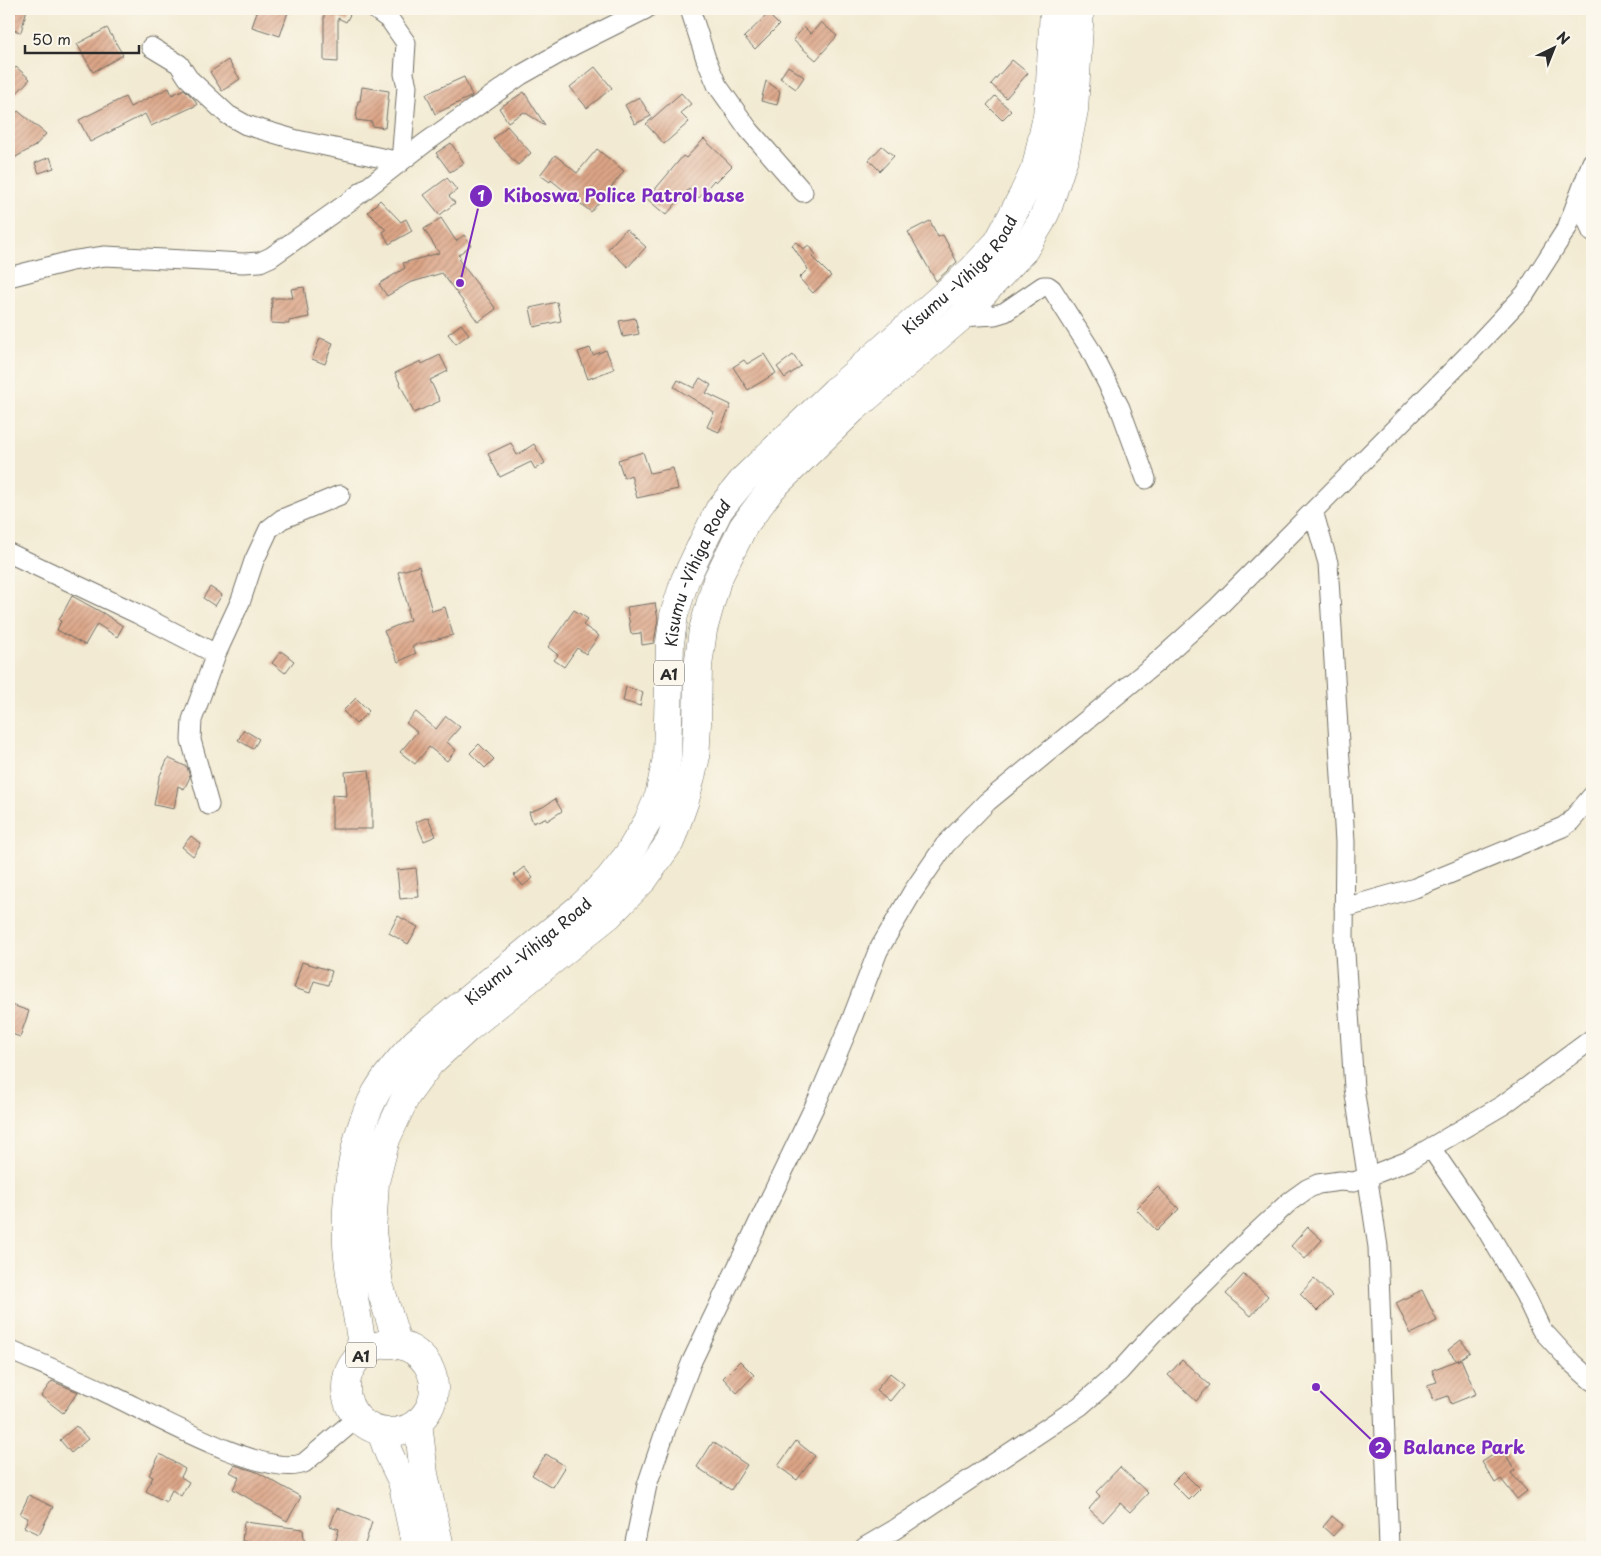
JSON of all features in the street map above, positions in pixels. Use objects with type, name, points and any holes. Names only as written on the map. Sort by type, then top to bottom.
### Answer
[{"type":"highway","name":"Kisumu -Vihiga Road","points":[[363,1352],[348,1265],[347,1220],[349,1176],[362,1124],[376,1093],[394,1066],[416,1042],[582,906],[610,879],[628,855],[648,821],[659,796],[667,758],[670,643],[674,615],[686,580],[703,542],[720,510],[745,478],[836,391],[972,270],[998,242],[1024,196],[1036,167],[1040,151],[1047,116],[1054,9]]},
{"type":"highway","name":"Kisumu -Vihiga Road","points":[[398,1345],[378,1284],[372,1232],[377,1173],[386,1139],[406,1096],[430,1063],[468,1028],[609,915],[644,878],[670,842],[685,800],[695,761],[698,724],[698,666],[703,630],[717,580],[743,527],[772,488],[854,409],[961,317],[1024,250],[1048,207],[1065,155],[1074,110],[1080,9]]},
{"type":"highway","name":"A1","points":[[357,1418],[349,1406],[346,1391],[347,1377],[353,1363],[363,1352],[386,1344],[398,1345],[411,1350],[422,1359],[430,1371],[434,1384],[433,1399],[428,1412],[418,1422]]},
{"type":"highway","points":[[357,1418],[364,1424],[381,1432],[407,1429],[418,1422],[424,1474],[440,1547]]},
{"type":"highway","points":[[381,1432],[402,1481],[416,1547]]},
{"type":"street","points":[[375,9],[390,20],[406,43],[404,74],[407,86],[401,162]]},
{"type":"street","points":[[9,277],[105,256],[243,263],[260,262],[271,257],[298,238],[521,75],[574,45],[646,9]]},
{"type":"street","points":[[690,9],[706,59],[717,85],[749,130],[804,192]]},
{"type":"street","points":[[151,47],[179,64],[188,78],[228,115],[246,125],[297,140],[401,162]]},
{"type":"street","points":[[634,1547],[647,1486],[668,1423],[692,1361],[818,1099],[878,951],[912,893],[946,845],[987,802],[1156,663],[1218,607],[1431,393],[1525,294],[1567,228],[1592,162]]},
{"type":"street","points":[[1579,199],[1592,232]]},
{"type":"street","points":[[961,317],[995,315],[1005,312],[1043,286],[1048,286],[1052,289],[1090,349],[1120,408],[1146,479]]},
{"type":"street","points":[[208,805],[191,740],[192,720],[216,654],[240,600],[254,561],[270,529],[282,519],[340,495]]},
{"type":"street","points":[[1314,511],[1322,537],[1328,573],[1345,842],[1344,938],[1354,1088],[1378,1247],[1389,1547]]},
{"type":"street","points":[[9,553],[138,614],[216,654]]},
{"type":"street","points":[[1344,908],[1415,888],[1562,827],[1570,822],[1592,796]]},
{"type":"street","points":[[865,1547],[894,1530],[1080,1406],[1120,1371],[1154,1333],[1243,1245],[1289,1202],[1306,1189],[1318,1184],[1340,1181],[1354,1182],[1408,1160],[1431,1148],[1503,1105],[1592,1039]]},
{"type":"street","points":[[1431,1148],[1485,1227],[1525,1295],[1541,1329],[1572,1363],[1592,1381]]},
{"type":"street","points":[[9,1350],[106,1392],[206,1442],[273,1465],[296,1467],[304,1463],[357,1418]]},
{"type":"building","points":[[9,9],[27,9],[21,32],[9,29]]},
{"type":"building","points":[[258,9],[289,9],[280,36],[252,27]]},
{"type":"building","points":[[322,9],[353,9],[346,22],[338,18],[338,62],[324,61],[324,10]]},
{"type":"building","points":[[768,14],[779,25],[755,49],[744,37]]},
{"type":"building","points":[[821,22],[837,36],[816,60],[793,40],[804,27],[811,34]]},
{"type":"building","points":[[107,28],[123,55],[93,72],[77,44]]},
{"type":"building","points":[[228,60],[240,79],[222,91],[210,72]]},
{"type":"building","points":[[1012,60],[1028,73],[1006,98],[991,84]]},
{"type":"building","points":[[788,66],[804,77],[796,89],[780,78]]},
{"type":"building","points":[[16,67],[30,79],[16,94],[9,87],[9,75]]},
{"type":"building","points":[[595,67],[612,88],[587,108],[570,87]]},
{"type":"building","points":[[464,77],[472,96],[435,114],[426,94]]},
{"type":"building","points":[[766,81],[780,91],[777,105],[761,101]]},
{"type":"building","points":[[362,87],[389,91],[385,128],[372,126],[372,122],[356,120]]},
{"type":"building","points":[[169,88],[172,95],[184,89],[195,100],[197,105],[151,126],[145,114],[90,142],[79,120],[125,97],[130,107]]},
{"type":"building","points":[[524,92],[545,125],[524,112],[508,122],[499,108]]},
{"type":"building","points":[[681,93],[691,104],[680,113],[689,122],[664,144],[646,124]]},
{"type":"building","points":[[995,96],[1011,111],[1002,120],[987,105]]},
{"type":"building","points":[[639,97],[651,116],[635,124],[625,105]]},
{"type":"building","points":[[18,111],[46,134],[35,146],[9,161],[9,122]]},
{"type":"building","points":[[507,126],[531,153],[518,165],[493,139]]},
{"type":"building","points":[[704,139],[732,166],[716,182],[714,180],[699,198],[689,189],[666,215],[647,199],[683,156],[686,158]]},
{"type":"building","points":[[451,143],[464,163],[450,172],[436,153]]},
{"type":"building","points":[[882,146],[894,156],[880,171],[869,160]]},
{"type":"building","points":[[597,149],[624,171],[591,212],[551,180],[550,182],[540,175],[555,155],[577,173]]},
{"type":"building","points":[[50,157],[54,168],[39,173],[35,163]]},
{"type":"building","points":[[447,178],[457,190],[449,196],[455,203],[440,215],[424,195]]},
{"type":"building","points":[[380,200],[401,222],[406,219],[412,231],[389,244],[383,232],[386,230],[368,212]]},
{"type":"building","points":[[441,218],[456,241],[464,235],[471,245],[458,255],[461,258],[459,260],[496,309],[478,322],[442,273],[409,283],[387,296],[379,284],[405,268],[403,263],[439,253],[424,229]]},
{"type":"building","points":[[930,221],[938,237],[943,235],[957,262],[936,281],[908,232]]},
{"type":"building","points":[[626,229],[646,247],[628,267],[608,249]]},
{"type":"building","points":[[796,242],[803,249],[809,245],[816,255],[812,257],[831,276],[813,293],[799,278],[808,269],[792,245]]},
{"type":"building","points":[[304,287],[309,317],[289,321],[289,324],[271,323],[272,298],[293,298],[291,289]]},
{"type":"building","points":[[557,302],[561,321],[534,327],[530,308]]},
{"type":"building","points":[[635,318],[639,334],[623,337],[619,321]]},
{"type":"building","points":[[461,324],[469,334],[456,344],[448,334]]},
{"type":"building","points":[[320,338],[333,343],[325,364],[312,359]]},
{"type":"building","points":[[590,348],[593,355],[606,350],[614,369],[588,379],[578,352]]},
{"type":"building","points":[[764,354],[776,373],[748,390],[733,367],[744,360],[747,364]]},
{"type":"building","points":[[440,355],[448,371],[430,380],[440,401],[414,413],[395,373],[421,361],[422,364]]},
{"type":"building","points":[[793,355],[801,366],[785,378],[777,367]]},
{"type":"building","points":[[700,378],[711,385],[706,393],[731,405],[719,432],[707,427],[714,412],[674,387],[678,380],[694,388]]},
{"type":"building","points":[[511,443],[517,455],[534,444],[545,463],[535,469],[531,462],[500,477],[488,454]]},
{"type":"building","points":[[643,452],[650,473],[673,468],[678,489],[637,498],[631,475],[624,478],[618,460]]},
{"type":"building","points":[[419,566],[432,611],[445,607],[453,635],[412,646],[416,653],[398,662],[384,631],[410,620],[398,572]]},
{"type":"building","points":[[210,587],[222,595],[215,606],[203,598]]},
{"type":"building","points":[[72,596],[123,626],[117,637],[97,624],[85,645],[57,630],[61,621],[59,620]]},
{"type":"building","points":[[655,603],[658,619],[654,643],[642,645],[641,633],[631,634],[627,607]]},
{"type":"building","points":[[574,610],[588,619],[583,625],[599,636],[586,654],[577,648],[564,667],[554,660],[558,655],[548,647]]},
{"type":"building","points":[[281,651],[294,661],[285,673],[272,663]]},
{"type":"building","points":[[626,687],[643,692],[640,706],[623,701]]},
{"type":"building","points":[[356,698],[369,711],[356,724],[343,711]]},
{"type":"building","points":[[416,712],[436,729],[446,716],[460,727],[447,742],[456,750],[447,761],[429,747],[415,764],[400,752],[417,732],[406,723]]},
{"type":"building","points":[[244,730],[259,739],[253,749],[238,740]]},
{"type":"building","points":[[479,744],[494,759],[485,768],[470,753]]},
{"type":"building","points":[[168,758],[187,767],[190,777],[184,789],[178,786],[174,809],[154,805],[159,778]]},
{"type":"building","points":[[369,770],[372,796],[372,829],[332,829],[332,795],[347,796],[345,772]]},
{"type":"building","points":[[555,799],[562,811],[547,821],[545,818],[533,823],[529,812],[543,807]]},
{"type":"building","points":[[428,817],[436,836],[424,841],[416,822]]},
{"type":"building","points":[[191,836],[201,844],[193,856],[182,847]]},
{"type":"building","points":[[524,867],[533,878],[523,886],[514,875]]},
{"type":"building","points":[[416,868],[419,897],[400,899],[397,870]]},
{"type":"building","points":[[398,916],[418,927],[408,944],[389,933]]},
{"type":"building","points":[[302,962],[332,971],[328,985],[314,981],[310,993],[294,988]]},
{"type":"building","points":[[9,1004],[29,1011],[20,1037],[9,1033]]},
{"type":"building","points":[[1158,1187],[1179,1209],[1157,1231],[1136,1209]]},
{"type":"building","points":[[1308,1227],[1322,1240],[1305,1259],[1291,1246]]},
{"type":"building","points":[[1244,1274],[1268,1296],[1251,1316],[1226,1294]]},
{"type":"building","points":[[1314,1279],[1332,1296],[1317,1311],[1300,1294]]},
{"type":"building","points":[[1422,1290],[1437,1321],[1411,1334],[1396,1303]]},
{"type":"building","points":[[1461,1340],[1470,1352],[1457,1361],[1448,1350]]},
{"type":"building","points":[[1461,1359],[1476,1394],[1451,1404],[1448,1396],[1434,1401],[1427,1385],[1437,1382],[1432,1370]]},
{"type":"building","points":[[1182,1360],[1210,1385],[1196,1401],[1168,1375]]},
{"type":"building","points":[[740,1361],[754,1375],[737,1393],[723,1378]]},
{"type":"building","points":[[890,1373],[904,1384],[890,1401],[876,1390]]},
{"type":"building","points":[[52,1381],[78,1392],[63,1413],[41,1396]]},
{"type":"building","points":[[76,1426],[88,1439],[71,1453],[60,1440]]},
{"type":"building","points":[[796,1441],[815,1456],[797,1480],[778,1466]]},
{"type":"building","points":[[713,1442],[747,1465],[731,1490],[697,1467]]},
{"type":"building","points":[[1502,1449],[1515,1470],[1511,1473],[1527,1491],[1517,1499],[1501,1479],[1495,1483],[1482,1462]]},
{"type":"building","points":[[160,1454],[185,1469],[181,1477],[189,1482],[181,1496],[172,1490],[166,1502],[146,1491],[153,1477],[149,1475]]},
{"type":"building","points":[[546,1454],[565,1466],[552,1487],[532,1475]]},
{"type":"building","points":[[235,1465],[257,1472],[301,1497],[287,1521],[233,1489],[239,1477],[230,1472]]},
{"type":"building","points":[[1120,1467],[1148,1493],[1130,1512],[1120,1503],[1103,1522],[1089,1509],[1100,1496],[1096,1492]]},
{"type":"building","points":[[1183,1472],[1200,1489],[1189,1500],[1172,1483]]},
{"type":"building","points":[[29,1495],[53,1507],[39,1534],[24,1527],[28,1518],[20,1514]]},
{"type":"building","points":[[337,1508],[372,1522],[364,1547],[334,1547],[339,1529],[330,1526]]},
{"type":"building","points":[[1332,1516],[1343,1525],[1333,1536],[1323,1527]]},
{"type":"building","points":[[244,1522],[303,1529],[305,1547],[251,1547],[251,1542],[242,1541]]},
{"type":"place","name":"Kiboswa Police Patrol base","points":[[460,283]]},
{"type":"place","name":"Balance Park","points":[[1316,1387]]}]
